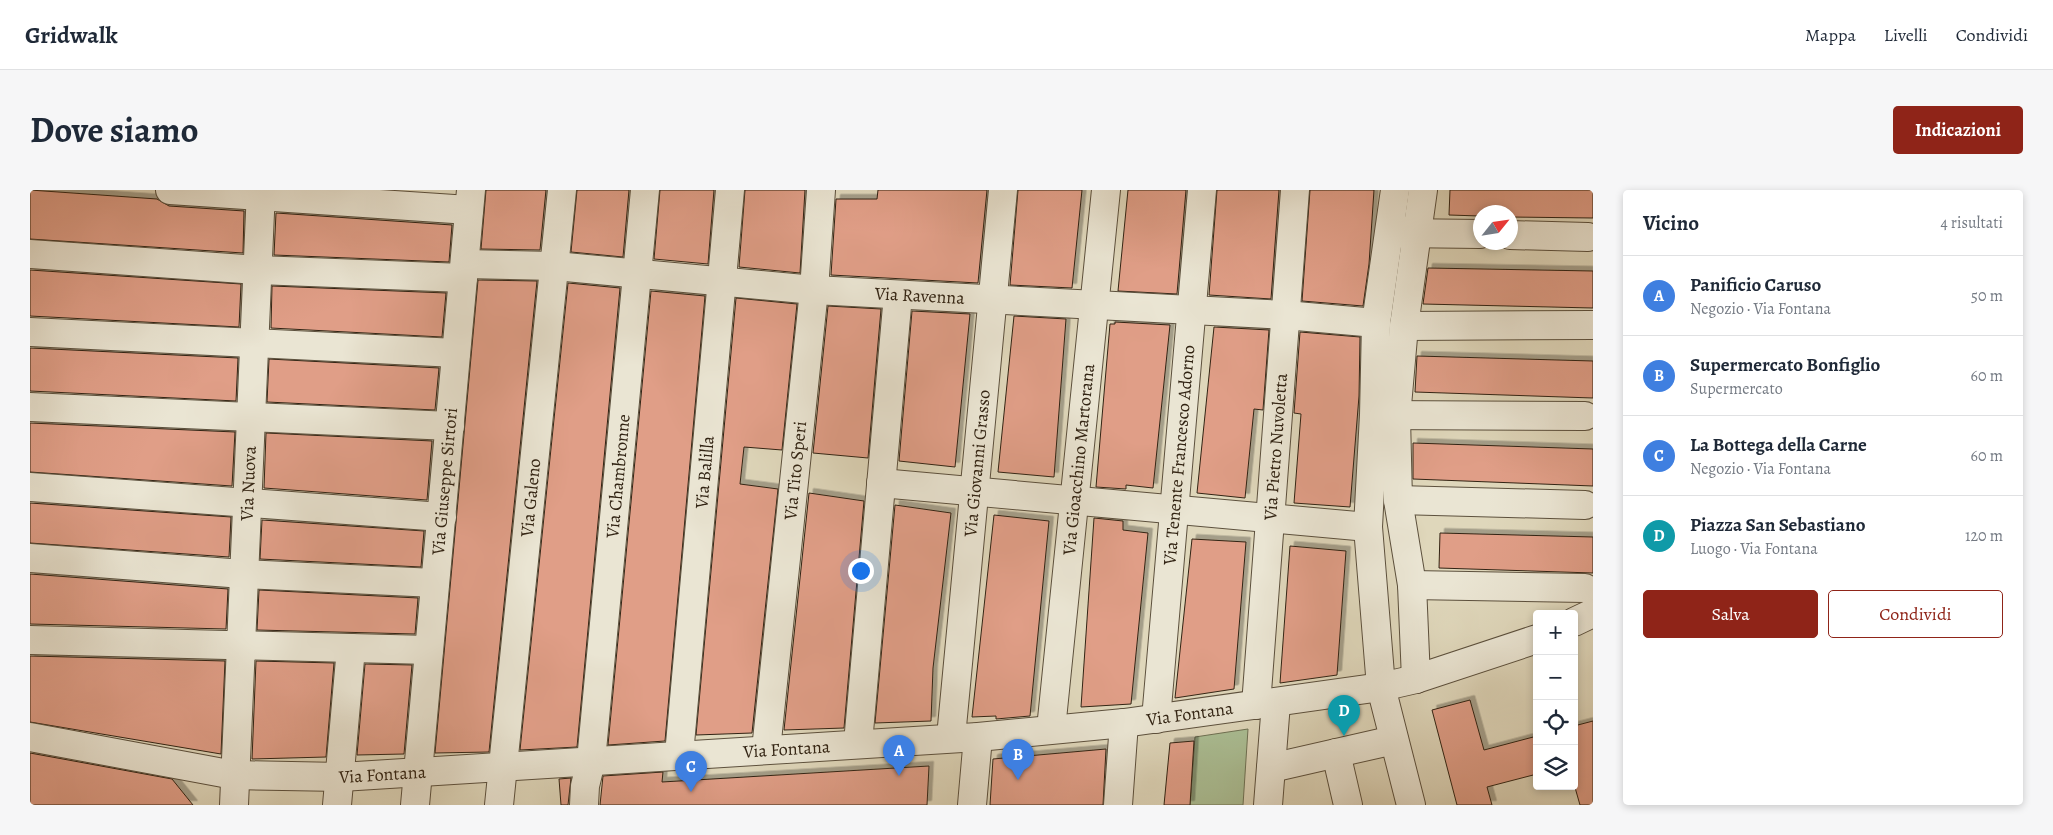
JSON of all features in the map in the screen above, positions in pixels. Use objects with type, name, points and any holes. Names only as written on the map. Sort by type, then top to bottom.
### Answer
[{"type":"street","points":[[170,190],[470,200]]},
{"type":"street","name":"Via Galeno","points":[[499,805],[556,266],[562,190]]},
{"type":"street","name":"Via Chambronne","points":[[584,805],[585,786],[592,761],[645,190]]},
{"type":"street","name":"Via Balilla","points":[[679,755],[730,190]]},
{"type":"street","name":"Via Tito Speri","points":[[766,750],[814,290],[821,190]]},
{"type":"street","name":"Via Giovanni Grasso","points":[[951,737],[976,491],[991,300],[1003,190]]},
{"type":"street","name":"Via Gioacchino Martorana","points":[[1051,729],[1106,190]]},
{"type":"street","name":"Via Tenente Francesco Adorno","points":[[1156,719],[1202,190]]},
{"type":"street","name":"Via Pietro Nuvoletta","points":[[1268,805],[1271,768],[1266,704],[1270,518],[1295,190]]},
{"type":"street","points":[[1395,190],[1376,323],[1385,416],[1412,585],[1416,679]]},
{"type":"street","points":[[1411,805],[1381,687],[1368,527],[1385,416],[1404,326],[1423,190]]},
{"type":"street","name":"Via Nuova","points":[[234,805],[261,193]]},
{"type":"street","name":"Via Giuseppe Sirtori","points":[[415,805],[470,200]]},
{"type":"street","points":[[1389,232],[1473,234]]},
{"type":"street","points":[[1518,235],[1588,237]]},
{"type":"street","name":"Via Ravenna","points":[[30,254],[258,270],[464,271],[556,266],[814,290],[1191,312],[1286,315],[1376,323]]},
{"type":"street","points":[[858,743],[898,295]]},
{"type":"street","points":[[1404,326],[1593,325]]},
{"type":"street","points":[[30,332],[456,353]]},
{"type":"street","points":[[30,406],[450,426]]},
{"type":"street","points":[[1385,416],[1586,416]]},
{"type":"street","points":[[881,483],[1368,527]]},
{"type":"street","points":[[30,487],[442,517]]},
{"type":"street","points":[[1398,500],[1584,505]]},
{"type":"street","points":[[30,558],[244,574],[435,583]]},
{"type":"street","points":[[1412,585],[1589,600],[1578,616]]},
{"type":"street","points":[[30,640],[429,650]]},
{"type":"street","name":"Via Fontana","points":[[30,737],[234,776],[341,777],[951,737],[978,737],[1124,723],[1381,687],[1416,679],[1533,640]]},
{"type":"street","points":[[337,805],[351,648]]},
{"type":"street","points":[[1118,805],[1124,723]]},
{"type":"street","points":[[972,805],[978,737]]},
{"type":"street","points":[[1271,768],[1394,740]]},
{"type":"street","points":[[1336,753],[1348,805]]},
{"type":"green space","points":[[1248,729],[1243,805],[1190,805],[1195,737]]},
{"type":"building","points":[[30,190],[157,199],[169,206],[244,211],[243,253],[30,239]]},
{"type":"building","points":[[486,190],[546,190],[540,250],[481,249]]},
{"type":"building","points":[[577,190],[629,190],[623,257],[571,252]]},
{"type":"building","points":[[660,190],[714,190],[708,264],[654,259]]},
{"type":"building","points":[[745,190],[805,190],[800,273],[739,267]]},
{"type":"building","points":[[878,190],[987,190],[978,283],[831,275],[836,199],[877,199]]},
{"type":"building","points":[[1018,190],[1082,190],[1072,288],[1010,285]]},
{"type":"building","points":[[1128,190],[1186,190],[1177,294],[1118,291]]},
{"type":"building","points":[[1217,190],[1279,190],[1271,299],[1209,295]]},
{"type":"building","points":[[1310,190],[1374,190],[1369,264],[1363,306],[1302,301]]},
{"type":"building","points":[[1450,190],[1593,190],[1593,218],[1518,217],[1518,205],[1473,205],[1473,216],[1449,215]]},
{"type":"building","points":[[276,213],[452,225],[449,262],[274,255]]},
{"type":"building","points":[[1428,268],[1593,271],[1593,308],[1423,304]]},
{"type":"building","points":[[30,270],[241,284],[239,327],[30,316]]},
{"type":"building","points":[[478,280],[537,281],[489,752],[435,753]]},
{"type":"building","points":[[568,283],[620,288],[577,747],[520,750]]},
{"type":"building","points":[[272,286],[446,293],[442,337],[271,328]]},
{"type":"building","points":[[651,291],[705,296],[665,741],[608,745]]},
{"type":"building","points":[[736,298],[797,304],[782,450],[744,447],[740,484],[778,489],[752,733],[696,735]]},
{"type":"building","points":[[828,306],[881,309],[868,458],[813,453]]},
{"type":"building","points":[[912,311],[970,314],[955,467],[899,461]]},
{"type":"building","points":[[1014,316],[1066,319],[1054,477],[998,472]]},
{"type":"building","points":[[1115,322],[1170,325],[1153,488],[1126,485],[1126,489],[1096,487],[1110,324],[1115,324]]},
{"type":"building","points":[[1214,327],[1269,330],[1263,410],[1254,409],[1245,498],[1197,493]]},
{"type":"building","points":[[1300,332],[1360,337],[1359,396],[1350,507],[1294,503],[1301,414],[1294,413]]},
{"type":"building","points":[[30,348],[238,358],[236,401],[30,391]]},
{"type":"building","points":[[1417,356],[1593,361],[1593,398],[1415,392]]},
{"type":"building","points":[[269,359],[439,368],[435,410],[267,402]]},
{"type":"building","points":[[30,423],[235,432],[232,486],[30,472]]},
{"type":"building","points":[[266,433],[432,441],[427,500],[264,488]]},
{"type":"building","points":[[1413,443],[1593,449],[1593,486],[1413,479]]},
{"type":"building","points":[[809,493],[864,501],[844,728],[784,730]]},
{"type":"building","points":[[30,503],[231,517],[229,557],[30,543]]},
{"type":"building","points":[[895,505],[951,513],[933,668],[931,721],[875,723]]},
{"type":"building","points":[[994,515],[1049,521],[1030,716],[996,719],[996,716],[972,717]]},
{"type":"building","points":[[1094,518],[1123,521],[1123,530],[1148,533],[1131,704],[1081,707]]},
{"type":"building","points":[[262,520],[424,531],[421,567],[260,559]]},
{"type":"building","points":[[1440,533],[1593,537],[1593,573],[1439,568]]},
{"type":"building","points":[[1192,539],[1246,542],[1234,689],[1175,698]]},
{"type":"building","points":[[1290,546],[1346,551],[1337,675],[1280,683]]},
{"type":"building","points":[[30,574],[228,589],[226,629],[30,624]]},
{"type":"building","points":[[259,590],[418,598],[415,634],[257,630]]},
{"type":"building","points":[[30,656],[225,661],[221,754],[30,722]]},
{"type":"building","points":[[256,661],[334,663],[326,757],[252,759]]},
{"type":"building","points":[[365,664],[412,665],[404,754],[357,755]]},
{"type":"building","points":[[1470,700],[1484,750],[1533,737],[1533,775],[1487,787],[1492,805],[1457,805],[1432,710]]},
{"type":"building","points":[[1593,721],[1593,805],[1580,805],[1576,790],[1578,790],[1578,725]]},
{"type":"building","points":[[1194,741],[1190,805],[1164,805],[1170,743]]},
{"type":"building","points":[[1106,749],[1103,805],[990,805],[993,759]]},
{"type":"building","points":[[30,753],[172,779],[193,805],[30,805]]},
{"type":"building","points":[[929,766],[927,805],[600,805],[603,776],[663,772],[662,782]]},
{"type":"building","points":[[571,778],[568,805],[561,805],[559,779]]},
{"type":"place","name":"Piazza San Sebastiano","points":[[1344,736]]},
{"type":"place","name":"Panificio Caruso","points":[[899,776]]},
{"type":"place","name":"Supermercato Bonfiglio","points":[[1018,780]]},
{"type":"place","name":"La Bottega della Carne","points":[[691,792]]}]
